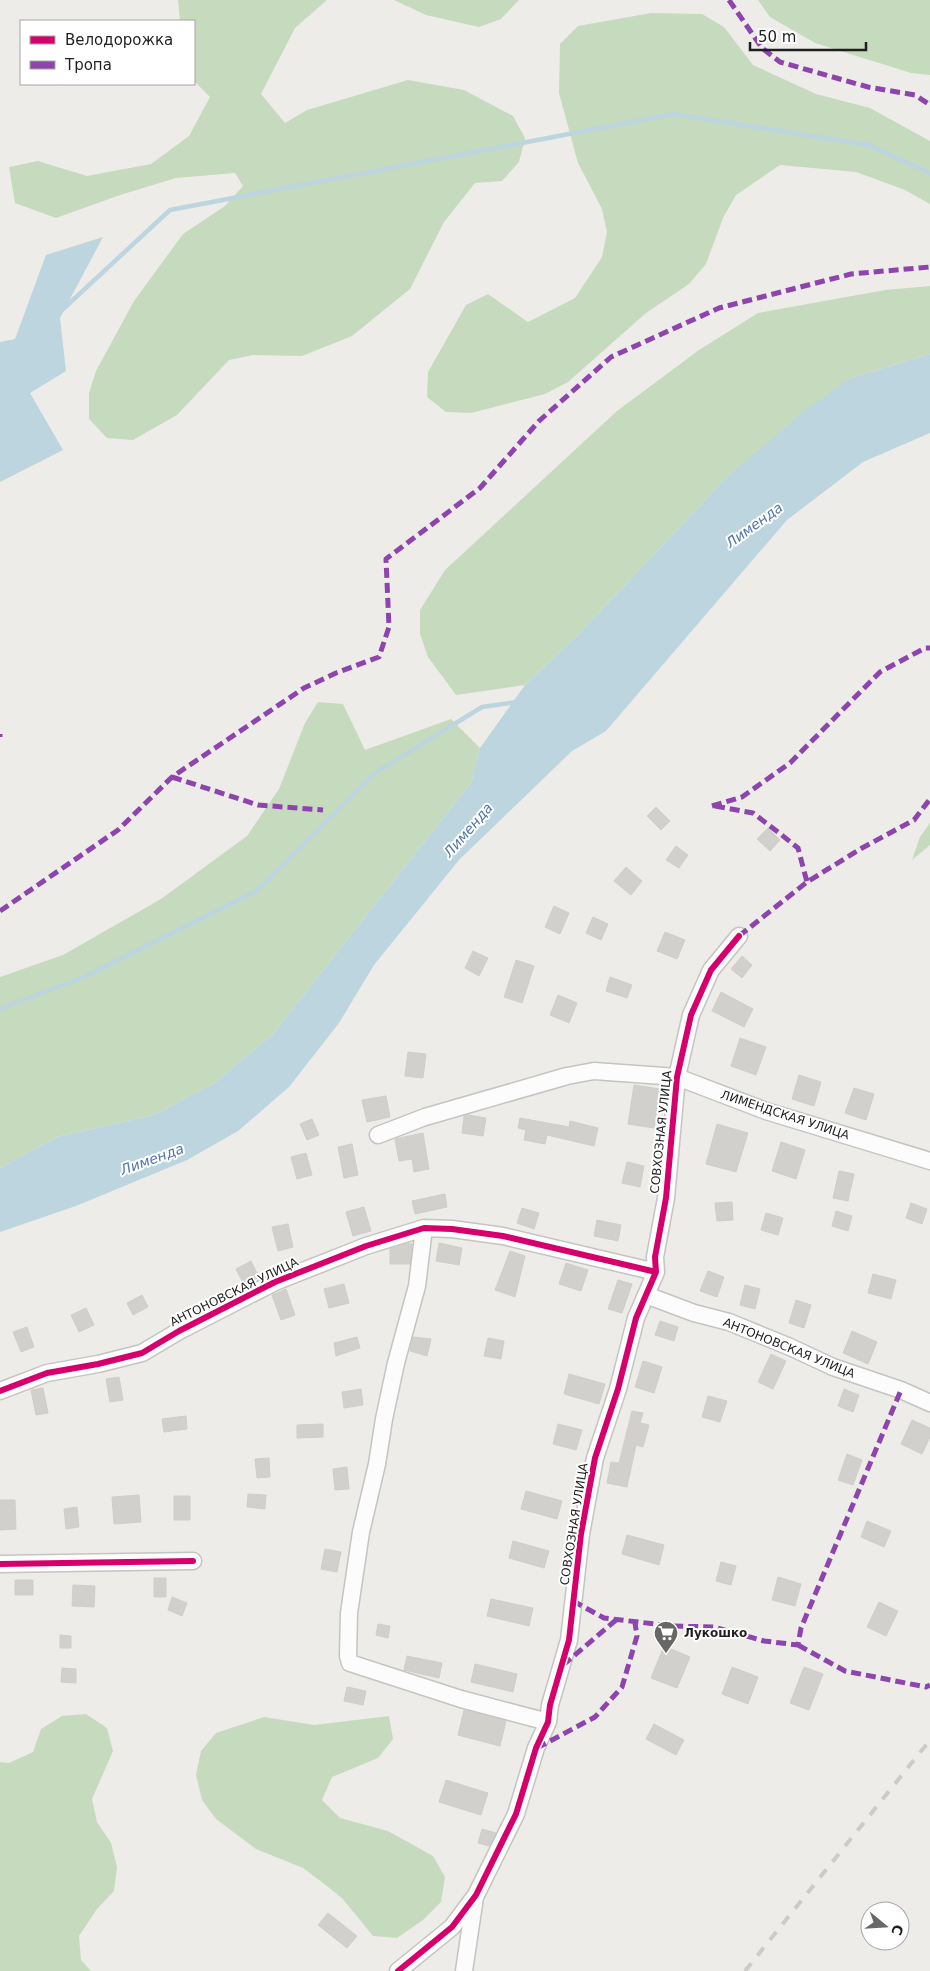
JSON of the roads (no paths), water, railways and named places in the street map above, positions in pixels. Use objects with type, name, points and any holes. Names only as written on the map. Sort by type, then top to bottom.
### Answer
[{"type":"street","name":"СОВХОЗНАЯ УЛИЦА","points":[[398,1971],[452,1927],[476,1895],[516,1814],[536,1748],[548,1722],[550,1706],[569,1640],[581,1534],[595,1458],[618,1389],[636,1318],[656,1272],[655,1257],[666,1198],[677,1077],[691,1015],[711,970],[739,936]]},
{"type":"street","name":"ЛИМЕНДСКАЯ УЛИЦА","points":[[378,1134],[425,1117],[566,1076],[594,1071],[677,1077],[766,1111],[930,1161]]},
{"type":"street","name":"АНТОНОВСКАЯ УЛИЦА","points":[[0,1391],[47,1373],[98,1364],[142,1353],[179,1331],[275,1282],[366,1246],[424,1228],[452,1229],[503,1236],[656,1272]]},
{"type":"street","points":[[424,1228],[417,1286],[396,1363],[384,1419],[378,1464],[361,1532],[349,1613],[348,1656],[350,1663],[461,1699],[548,1722]]},
{"type":"street","name":"АНТОНОВСКАЯ УЛИЦА","points":[[646,1296],[694,1313],[729,1322],[833,1367],[901,1390],[930,1403]]},
{"type":"street","points":[[0,1564],[193,1561]]},
{"type":"street","name":"СОВХОЗНАЯ УЛИЦА","points":[[464,1971],[476,1895]]},
{"type":"water","points":[[103,237],[60,318],[66,371],[30,393],[63,450],[0,482],[0,342],[15,339],[46,255]]},
{"type":"water","name":"Лименда","points":[[930,354],[930,433],[863,462],[787,520],[606,731],[572,751],[459,860],[374,965],[339,1023],[289,1087],[238,1131],[187,1160],[76,1206],[0,1232],[0,1168],[57,1137],[153,1115],[212,1085],[272,1035],[471,783],[480,748],[525,685],[576,637],[727,477],[808,408],[851,378]]},
{"type":"waterway","points":[[61,311],[170,210],[674,114],[868,145],[930,173]]},
{"type":"waterway","points":[[0,1009],[84,977],[258,890],[375,773],[482,707],[517,702]]},
{"type":"railway","points":[[745,1971],[930,1740]]},
{"type":"place","name":"Лукошко","points":[[666,1654]]}]
